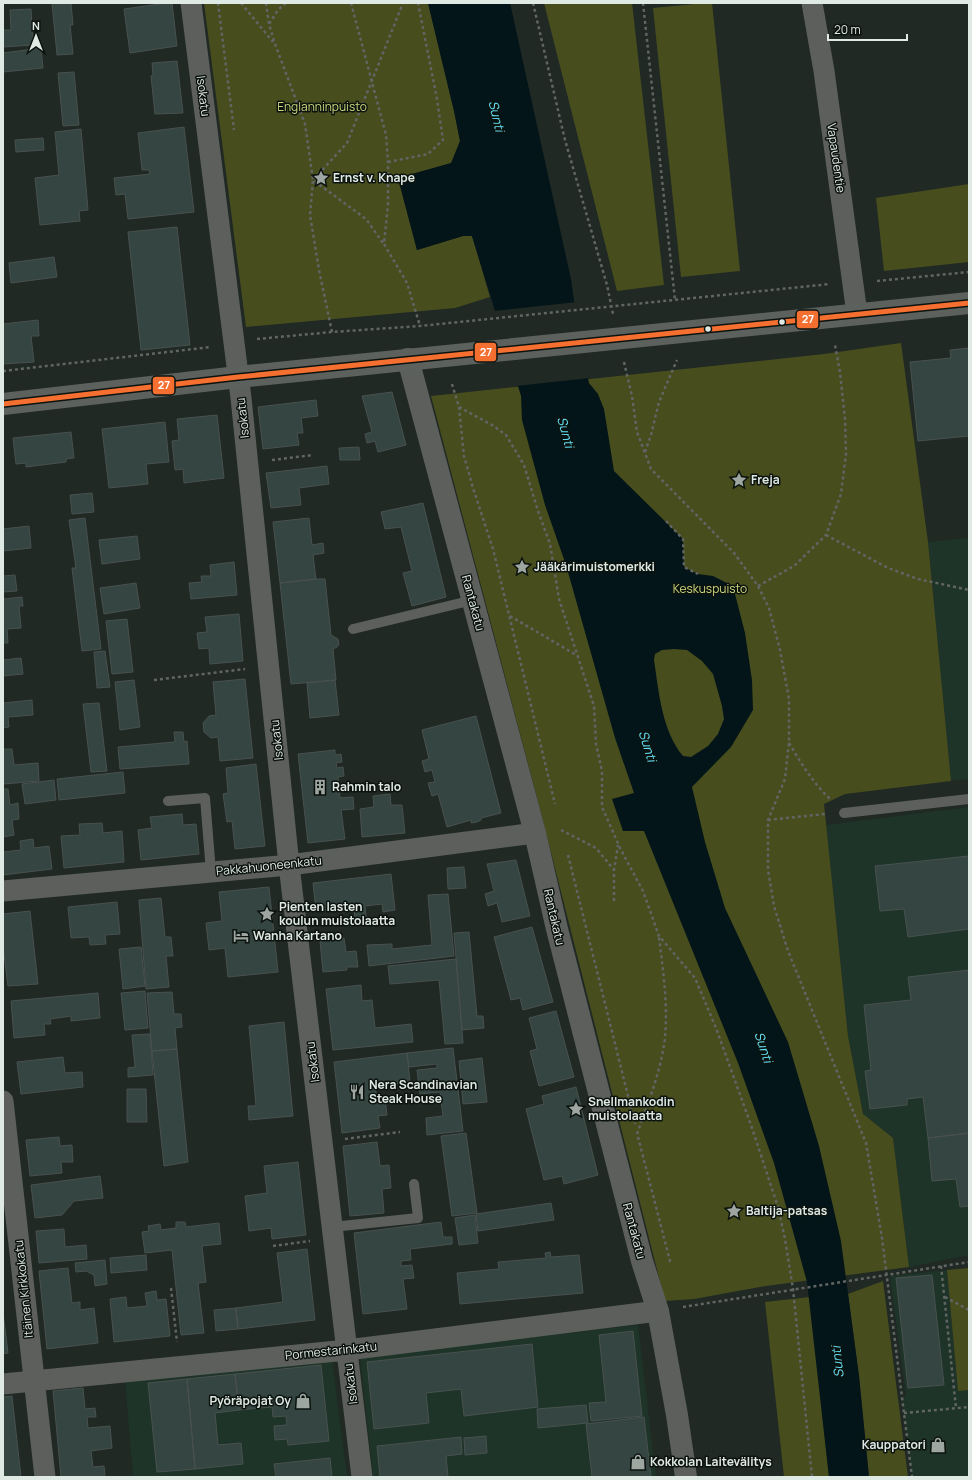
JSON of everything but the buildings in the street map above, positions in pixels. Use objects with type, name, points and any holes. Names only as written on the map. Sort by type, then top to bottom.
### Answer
[{"type":"main road","points":[[3,404],[408,359],[969,303]]},
{"type":"street","name":"Isokatu","points":[[191,3],[248,463],[289,865],[362,1477]]},
{"type":"street","name":"Vapaudentie","points":[[812,3],[824,71],[857,314]]},
{"type":"street","name":"Rantakatu","points":[[408,359],[535,833],[557,929],[638,1245],[658,1311],[677,1415],[686,1477]]},
{"type":"street","name":"Pakkahuoneenkatu","points":[[3,891],[289,865],[535,833]]},
{"type":"street","name":"Itäinen Kirkkokatu","points":[[3,1102],[45,1477]]},
{"type":"street","name":"Pormestarinkatu","points":[[3,1384],[347,1350],[658,1311]]},
{"type":"lane","points":[[353,629],[473,600]]},
{"type":"lane","points":[[168,801],[205,798],[211,872]]},
{"type":"lane","points":[[844,812],[969,799]]},
{"type":"lane","points":[[333,1233],[418,1218],[414,1184]]},
{"type":"path","points":[[241,3],[275,44]]},
{"type":"path","points":[[266,3],[269,24],[275,44],[305,124],[313,180],[310,215],[319,270],[332,332]]},
{"type":"path","points":[[269,24],[278,10],[286,3]]},
{"type":"path","points":[[351,3],[386,135],[388,162],[388,204],[384,244]]},
{"type":"path","points":[[313,180],[346,143],[403,3]]},
{"type":"path","points":[[388,162],[428,154],[443,140],[433,76],[418,3]]},
{"type":"path","points":[[533,3],[566,140],[612,307]]},
{"type":"path","points":[[643,3],[675,300]]},
{"type":"path","points":[[313,180],[366,220],[384,244],[407,283],[420,326],[826,284],[853,283],[969,272]]},
{"type":"path","points":[[758,586],[794,566],[826,535],[841,494],[846,454],[845,419],[840,372],[835,345]]},
{"type":"path","points":[[644,453],[651,435],[659,402],[677,360]]},
{"type":"path","points":[[625,366],[632,396],[637,432],[651,469],[734,553],[758,586],[769,608],[781,657],[789,699],[789,742],[785,779],[768,820],[768,870],[774,906],[788,951],[866,1144],[875,1191],[912,1477]]},
{"type":"path","points":[[452,384],[458,407],[464,456],[472,488],[493,549],[556,807]]},
{"type":"path","points":[[458,407],[492,425],[506,435],[524,465],[550,544],[559,598],[594,706],[596,744],[602,772],[602,807],[618,844],[643,892],[659,936],[665,988],[665,1038],[656,1080],[637,1134]]},
{"type":"path","points":[[248,463],[313,455]]},
{"type":"path","points":[[666,521],[683,539],[684,567],[698,574]]},
{"type":"path","points":[[826,535],[888,568],[918,579],[969,590]]},
{"type":"path","points":[[509,616],[579,657]]},
{"type":"path","points":[[154,680],[269,666]]},
{"type":"path","points":[[789,742],[805,769],[821,791],[844,812]]},
{"type":"path","points":[[768,820],[844,812]]},
{"type":"path","points":[[563,837],[561,830],[596,848],[614,870]]},
{"type":"path","points":[[614,901],[614,870],[618,844]]},
{"type":"path","points":[[567,853],[672,1269]]},
{"type":"path","points":[[659,936],[695,978],[716,1028],[752,1128],[778,1207],[793,1289],[812,1477]]},
{"type":"path","points":[[322,1142],[400,1132]]},
{"type":"path","points":[[273,1246],[333,1233]]},
{"type":"path","points":[[658,1311],[969,1262]]},
{"type":"path","points":[[941,1266],[956,1408]]},
{"type":"path","points":[[171,1288],[179,1367]]},
{"type":"path","points":[[944,1297],[969,1310]]},
{"type":"path","points":[[904,1413],[969,1407]]},
{"type":"shaded area","points":[[969,538],[969,779],[951,781],[928,542]]},
{"type":"shaded area","points":[[969,807],[969,1255],[909,1267],[893,1138],[863,1114],[848,1036],[826,825]]},
{"type":"shaded area","points":[[947,1270],[958,1391],[969,1390],[969,1477],[912,1477],[902,1398],[906,1396],[890,1276]]},
{"type":"shaded area","points":[[638,1325],[656,1477],[373,1477],[360,1357]]},
{"type":"shaded area","points":[[332,1360],[347,1477],[133,1477],[125,1380]]},
{"type":"green space","name":"Englanninpuisto","points":[[204,3],[428,3],[460,141],[452,163],[398,178],[417,250],[463,236],[472,236],[490,297],[455,308],[246,327]]},
{"type":"green space","points":[[544,3],[632,3],[664,285],[617,291]]},
{"type":"green space","points":[[712,3],[740,271],[681,277],[653,8]]},
{"type":"green space","points":[[969,184],[969,262],[884,271],[876,198]]},
{"type":"green space","name":"Keskuspuisto","points":[[901,343],[928,542],[951,781],[845,794],[824,804],[848,1036],[863,1114],[893,1138],[909,1267],[766,1286],[694,1299],[665,1301],[541,813],[431,396],[824,354]]},
{"type":"green space","points":[[969,1268],[969,1390],[958,1391],[947,1270]]},
{"type":"green space","points":[[883,1281],[908,1477],[869,1477],[859,1376],[848,1294]]},
{"type":"green space","points":[[810,1297],[829,1477],[784,1477],[765,1302]]},
{"type":"water","name":"Sunti","points":[[428,3],[510,3],[571,279],[579,336],[589,383],[598,394],[604,409],[614,471],[683,539],[684,567],[698,574],[713,576],[733,586],[745,633],[752,680],[753,710],[731,747],[692,787],[705,842],[725,908],[788,1042],[819,1146],[841,1241],[859,1376],[869,1477],[829,1477],[807,1282],[774,1163],[738,1063],[644,831],[623,831],[612,799],[634,793],[615,738],[566,565],[545,505],[522,420],[521,396],[472,236],[463,236],[417,250],[398,178],[451,163],[460,141]],"holes":[[[662,650],[687,650],[702,661],[713,674],[724,719],[718,734],[708,746],[691,757],[683,756],[670,735],[662,711],[654,660],[655,654]]]},
{"type":"pier","points":[[577,302],[581,335],[590,378],[516,386],[493,311]]},
{"type":"transit line","name":"27","points":[[3,404],[238,377],[969,303]]},
{"type":"place","name":"Ernst v. Knape","points":[[321,178]]},
{"type":"place","name":"Freja","points":[[739,480]]},
{"type":"place","name":"Jääkärimuistomerkki","points":[[522,567]]},
{"type":"place","name":"Rahmin talo","points":[[320,787]]},
{"type":"place","name":"Pienten lasten koulun muistolaatta","points":[[267,914]]},
{"type":"place","name":"Wanha Kartano","points":[[241,936]]},
{"type":"place","name":"Nera Scandinavian Steak House","points":[[357,1092]]},
{"type":"place","name":"Snellmankodin muistolaatta","points":[[576,1109]]},
{"type":"place","name":"Baltija-patsas","points":[[734,1211]]},
{"type":"place","name":"Pyöräpojat Oy","points":[[303,1401]]},
{"type":"place","name":"Kauppatori","points":[[938,1445]]},
{"type":"place","name":"Kokkolan Laitevälitys","points":[[638,1462]]}]
